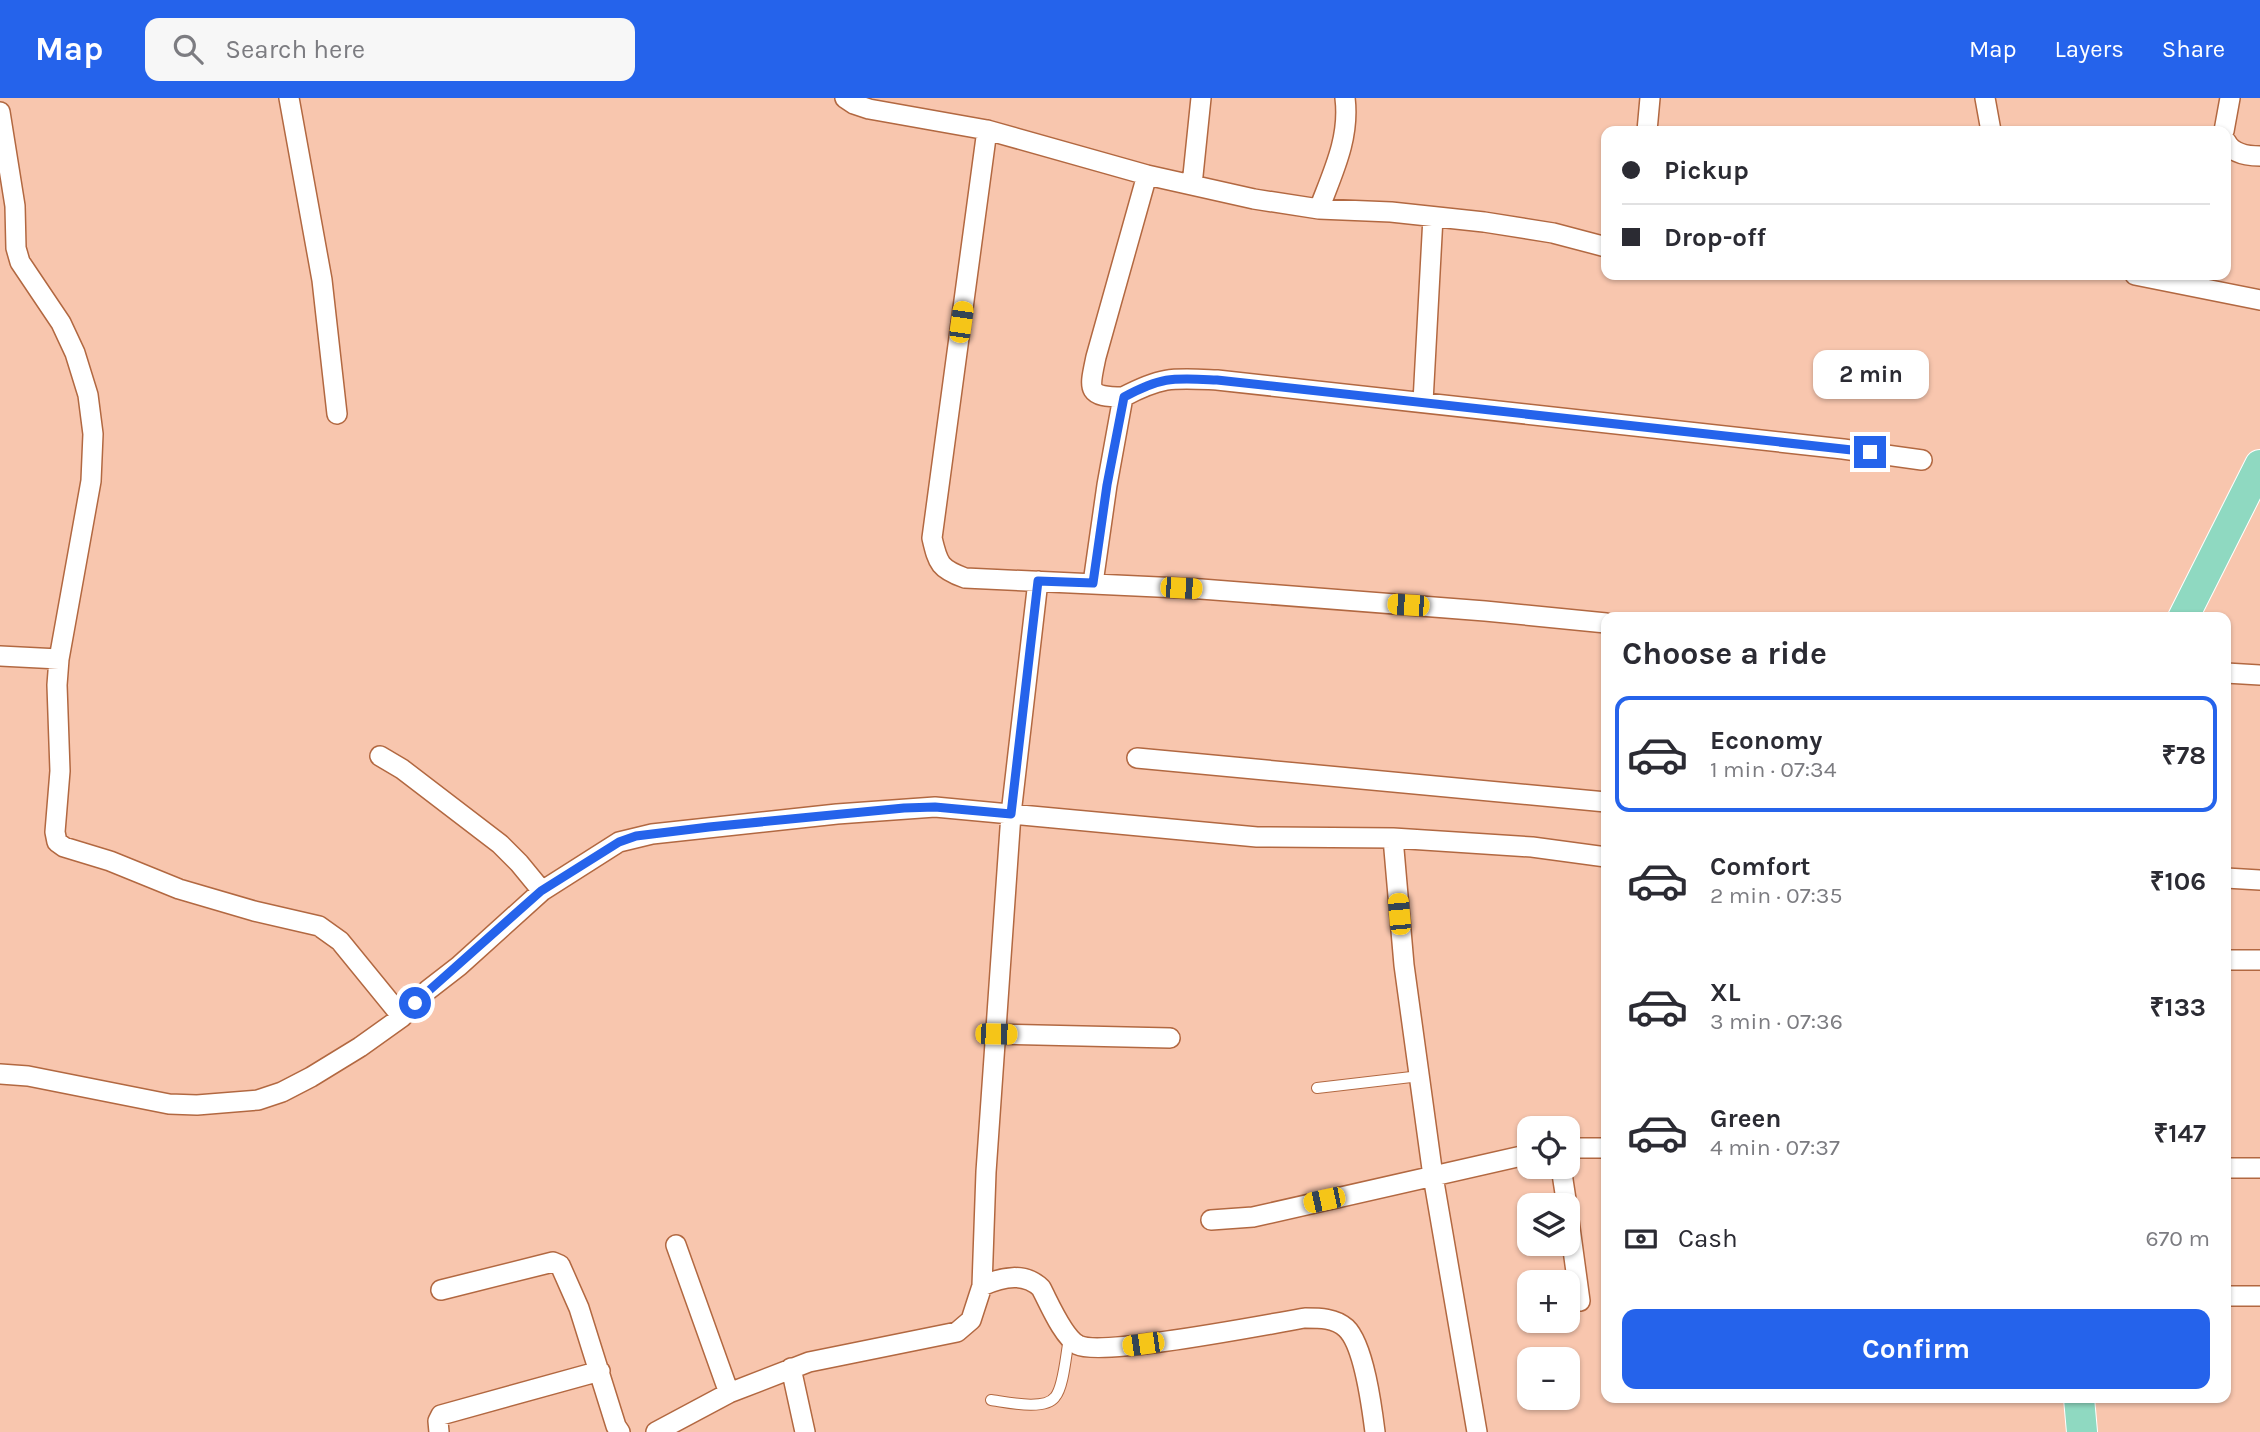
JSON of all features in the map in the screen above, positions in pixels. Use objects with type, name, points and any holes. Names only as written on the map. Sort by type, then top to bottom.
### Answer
[{"type":"main road","points":[[2186,612],[2257,476]]},
{"type":"main road","points":[[2079,1403],[2082,1432]]},
{"type":"street","points":[[289,98],[322,280],[337,414]]},
{"type":"street","points":[[845,98],[869,109],[986,130],[1147,175],[1254,199],[1319,209],[1391,212],[1484,222],[1553,233],[1601,246]]},
{"type":"street","points":[[1192,185],[1201,98]]},
{"type":"street","points":[[1319,209],[1342,149],[1347,115],[1345,98]]},
{"type":"street","points":[[1647,126],[1650,98]]},
{"type":"street","points":[[1985,98],[1990,126]]},
{"type":"street","points":[[2225,126],[2230,98]]},
{"type":"street","points":[[0,112],[15,206],[16,247],[20,262],[61,323],[75,353],[88,395],[93,434],[91,481],[59,659],[57,685],[60,771],[55,832],[57,842],[64,847],[110,860],[179,889],[254,911],[319,926],[340,941],[402,1017]]},
{"type":"street","points":[[986,130],[932,538],[937,559],[946,571],[965,578],[1215,590],[1601,623]]},
{"type":"street","points":[[2231,149],[2235,152],[2260,156]]},
{"type":"street","points":[[1147,175],[1091,379],[1094,392],[1098,396],[1124,397],[1151,384],[1174,378],[1217,380],[1922,460]]},
{"type":"street","points":[[1423,402],[1433,217]]},
{"type":"street","points":[[2160,280],[2260,300]]},
{"type":"street","points":[[1093,583],[1107,485],[1124,397]]},
{"type":"street","points":[[656,1432],[729,1393],[791,1368],[957,1332],[971,1320],[982,1286],[986,1172],[1011,814],[1038,581]]},
{"type":"street","points":[[0,656],[59,659]]},
{"type":"street","points":[[2231,673],[2260,675]]},
{"type":"street","points":[[380,756],[402,769],[500,844],[541,891]]},
{"type":"street","points":[[1137,758],[1601,802]]},
{"type":"street","points":[[0,1074],[29,1076],[169,1104],[197,1105],[258,1100],[282,1092],[312,1077],[402,1017],[428,990],[541,891],[604,850],[636,836],[722,825],[935,807],[1257,837],[1393,838],[1532,847],[1601,856]]},
{"type":"street","points":[[1393,838],[1404,965],[1433,1176],[1477,1432]]},
{"type":"street","points":[[2231,878],[2260,880]]},
{"type":"street","points":[[2231,960],[2260,960]]},
{"type":"street","points":[[996,1034],[1170,1038]]},
{"type":"street","points":[[1580,1148],[1601,1148]]},
{"type":"street","points":[[1211,1220],[1253,1217],[1517,1157]]},
{"type":"street","points":[[2231,1168],[2260,1168]]},
{"type":"street","points":[[676,1245],[729,1393]]},
{"type":"street","points":[[442,1290],[557,1263],[567,1276],[579,1308],[620,1432]]},
{"type":"street","points":[[982,1286],[1013,1277],[1035,1282],[1069,1338],[1076,1345],[1083,1347],[1121,1347],[1305,1318],[1335,1321],[1347,1329],[1360,1353],[1376,1432]]},
{"type":"street","points":[[2231,1296],[2260,1296]]},
{"type":"street","points":[[791,1368],[805,1432]]},
{"type":"street","points":[[439,1432],[438,1421],[441,1415],[600,1371]]},
{"type":"lane","points":[[1317,1088],[1420,1076]]},
{"type":"lane","points":[[991,1400],[1035,1405],[1056,1397],[1069,1338]]},
{"type":"route","points":[[415,1003],[541,891],[604,850],[636,836],[904,808],[935,807],[1011,814],[1038,581],[1093,583],[1107,485],[1124,397],[1161,380],[1217,380],[1870,452]]}]
